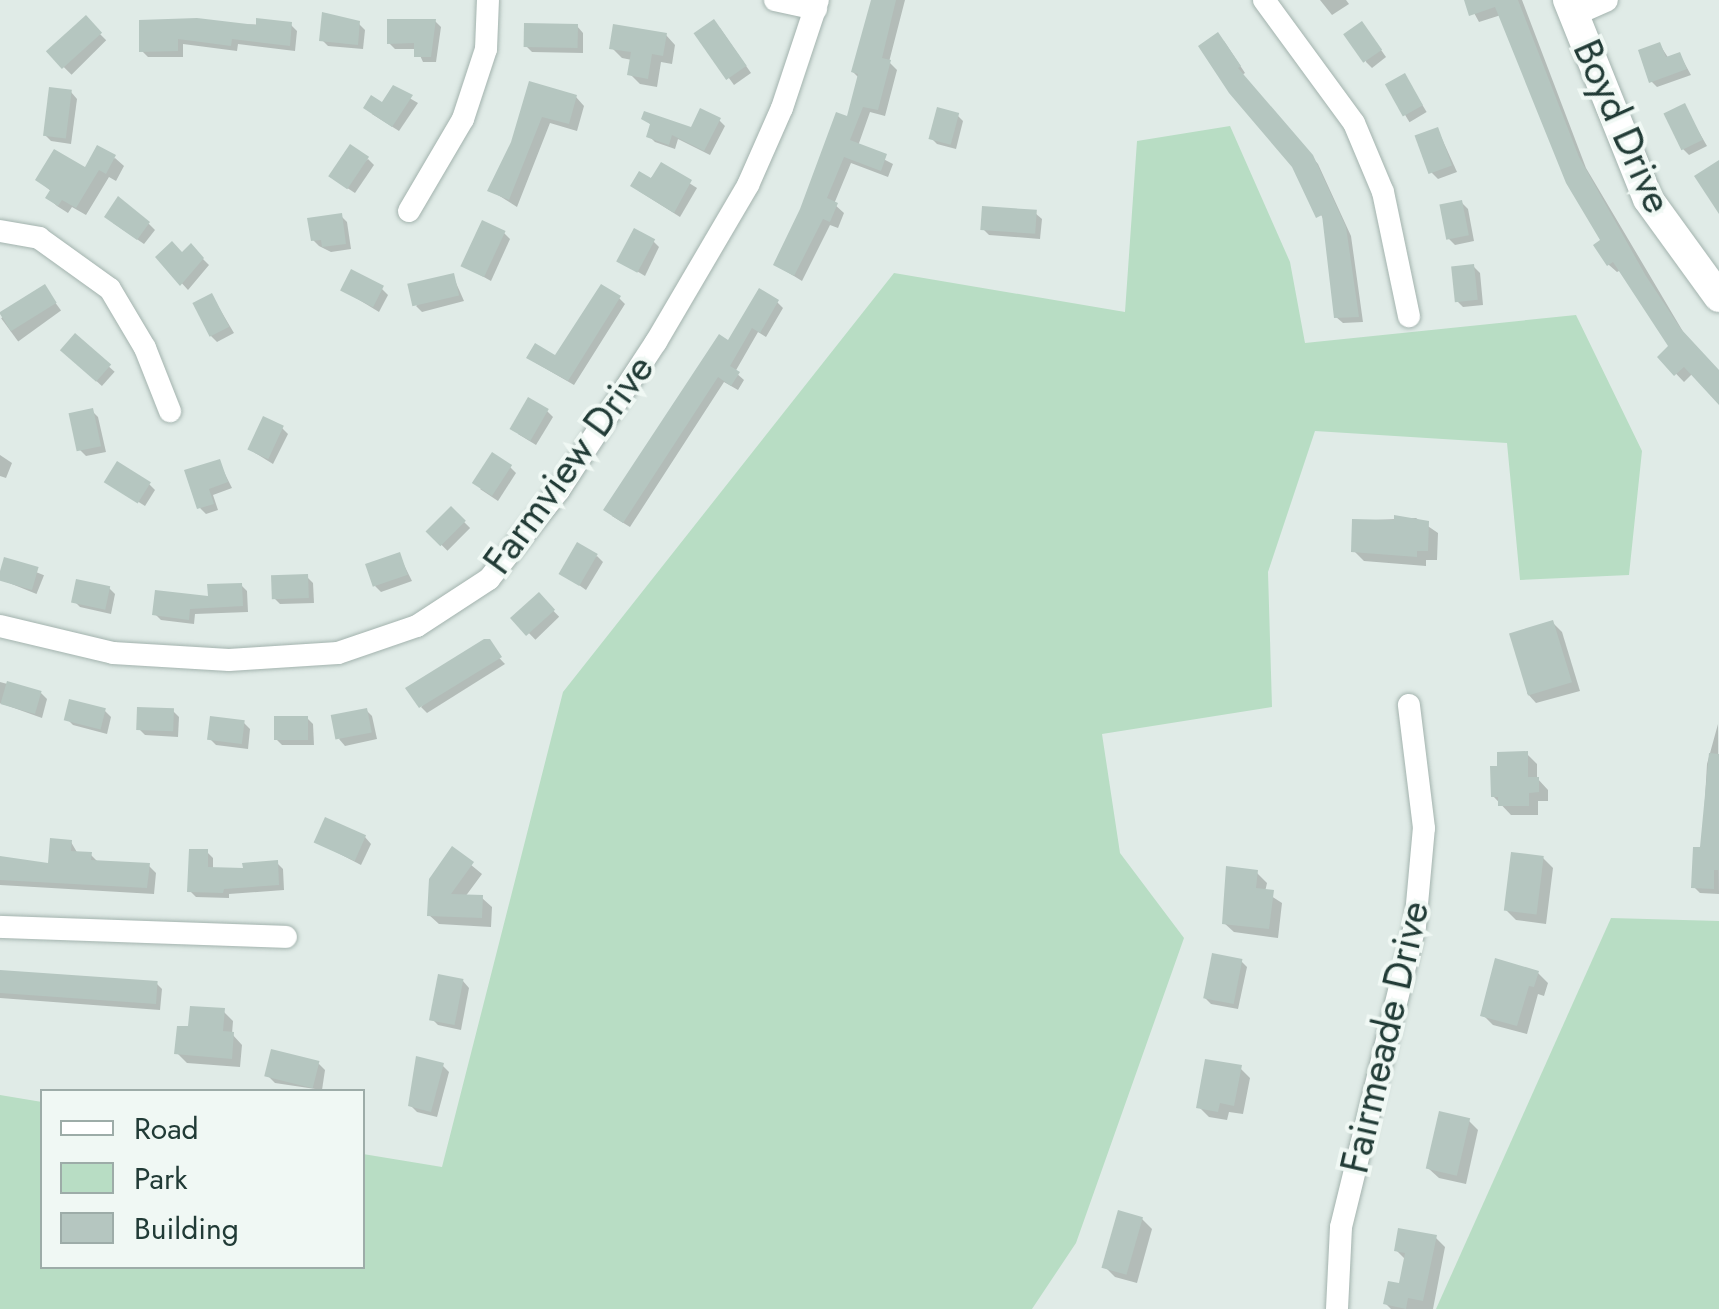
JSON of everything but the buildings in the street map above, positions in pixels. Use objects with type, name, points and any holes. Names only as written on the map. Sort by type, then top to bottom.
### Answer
[{"type":"street","points":[[409,211],[464,119],[486,49],[488,0]]},
{"type":"street","points":[[775,0],[817,5]]},
{"type":"street","points":[[1264,0],[1354,123],[1383,192],[1409,316]]},
{"type":"street","points":[[1571,8],[1607,0]]},
{"type":"street","name":"Farmview Drive","points":[[0,626],[113,653],[229,660],[338,653],[416,626],[488,579],[558,490],[602,424],[748,185],[817,5]]},
{"type":"street","name":"Boyd Drive","points":[[1571,8],[1648,199],[1719,297]]},
{"type":"street","points":[[0,231],[39,238],[110,290],[146,348],[170,411]]},
{"type":"street","name":"Fairmeade Drive","points":[[1336,1309],[1341,1228],[1416,926],[1424,828],[1408,705]]},
{"type":"street","points":[[0,927],[286,937]]},
{"type":"green space","points":[[1230,126],[1290,262],[1305,343],[1576,315],[1642,451],[1629,575],[1520,580],[1507,443],[1315,431],[1268,572],[1272,707],[1102,734],[1120,853],[1184,938],[1076,1243],[1032,1309],[0,1309],[0,1095],[40,1102],[40,1269],[365,1269],[365,1154],[442,1167],[563,692],[894,273],[1125,312],[1137,141]]},
{"type":"green space","points":[[1611,918],[1719,921],[1719,1309],[1436,1309]]}]
